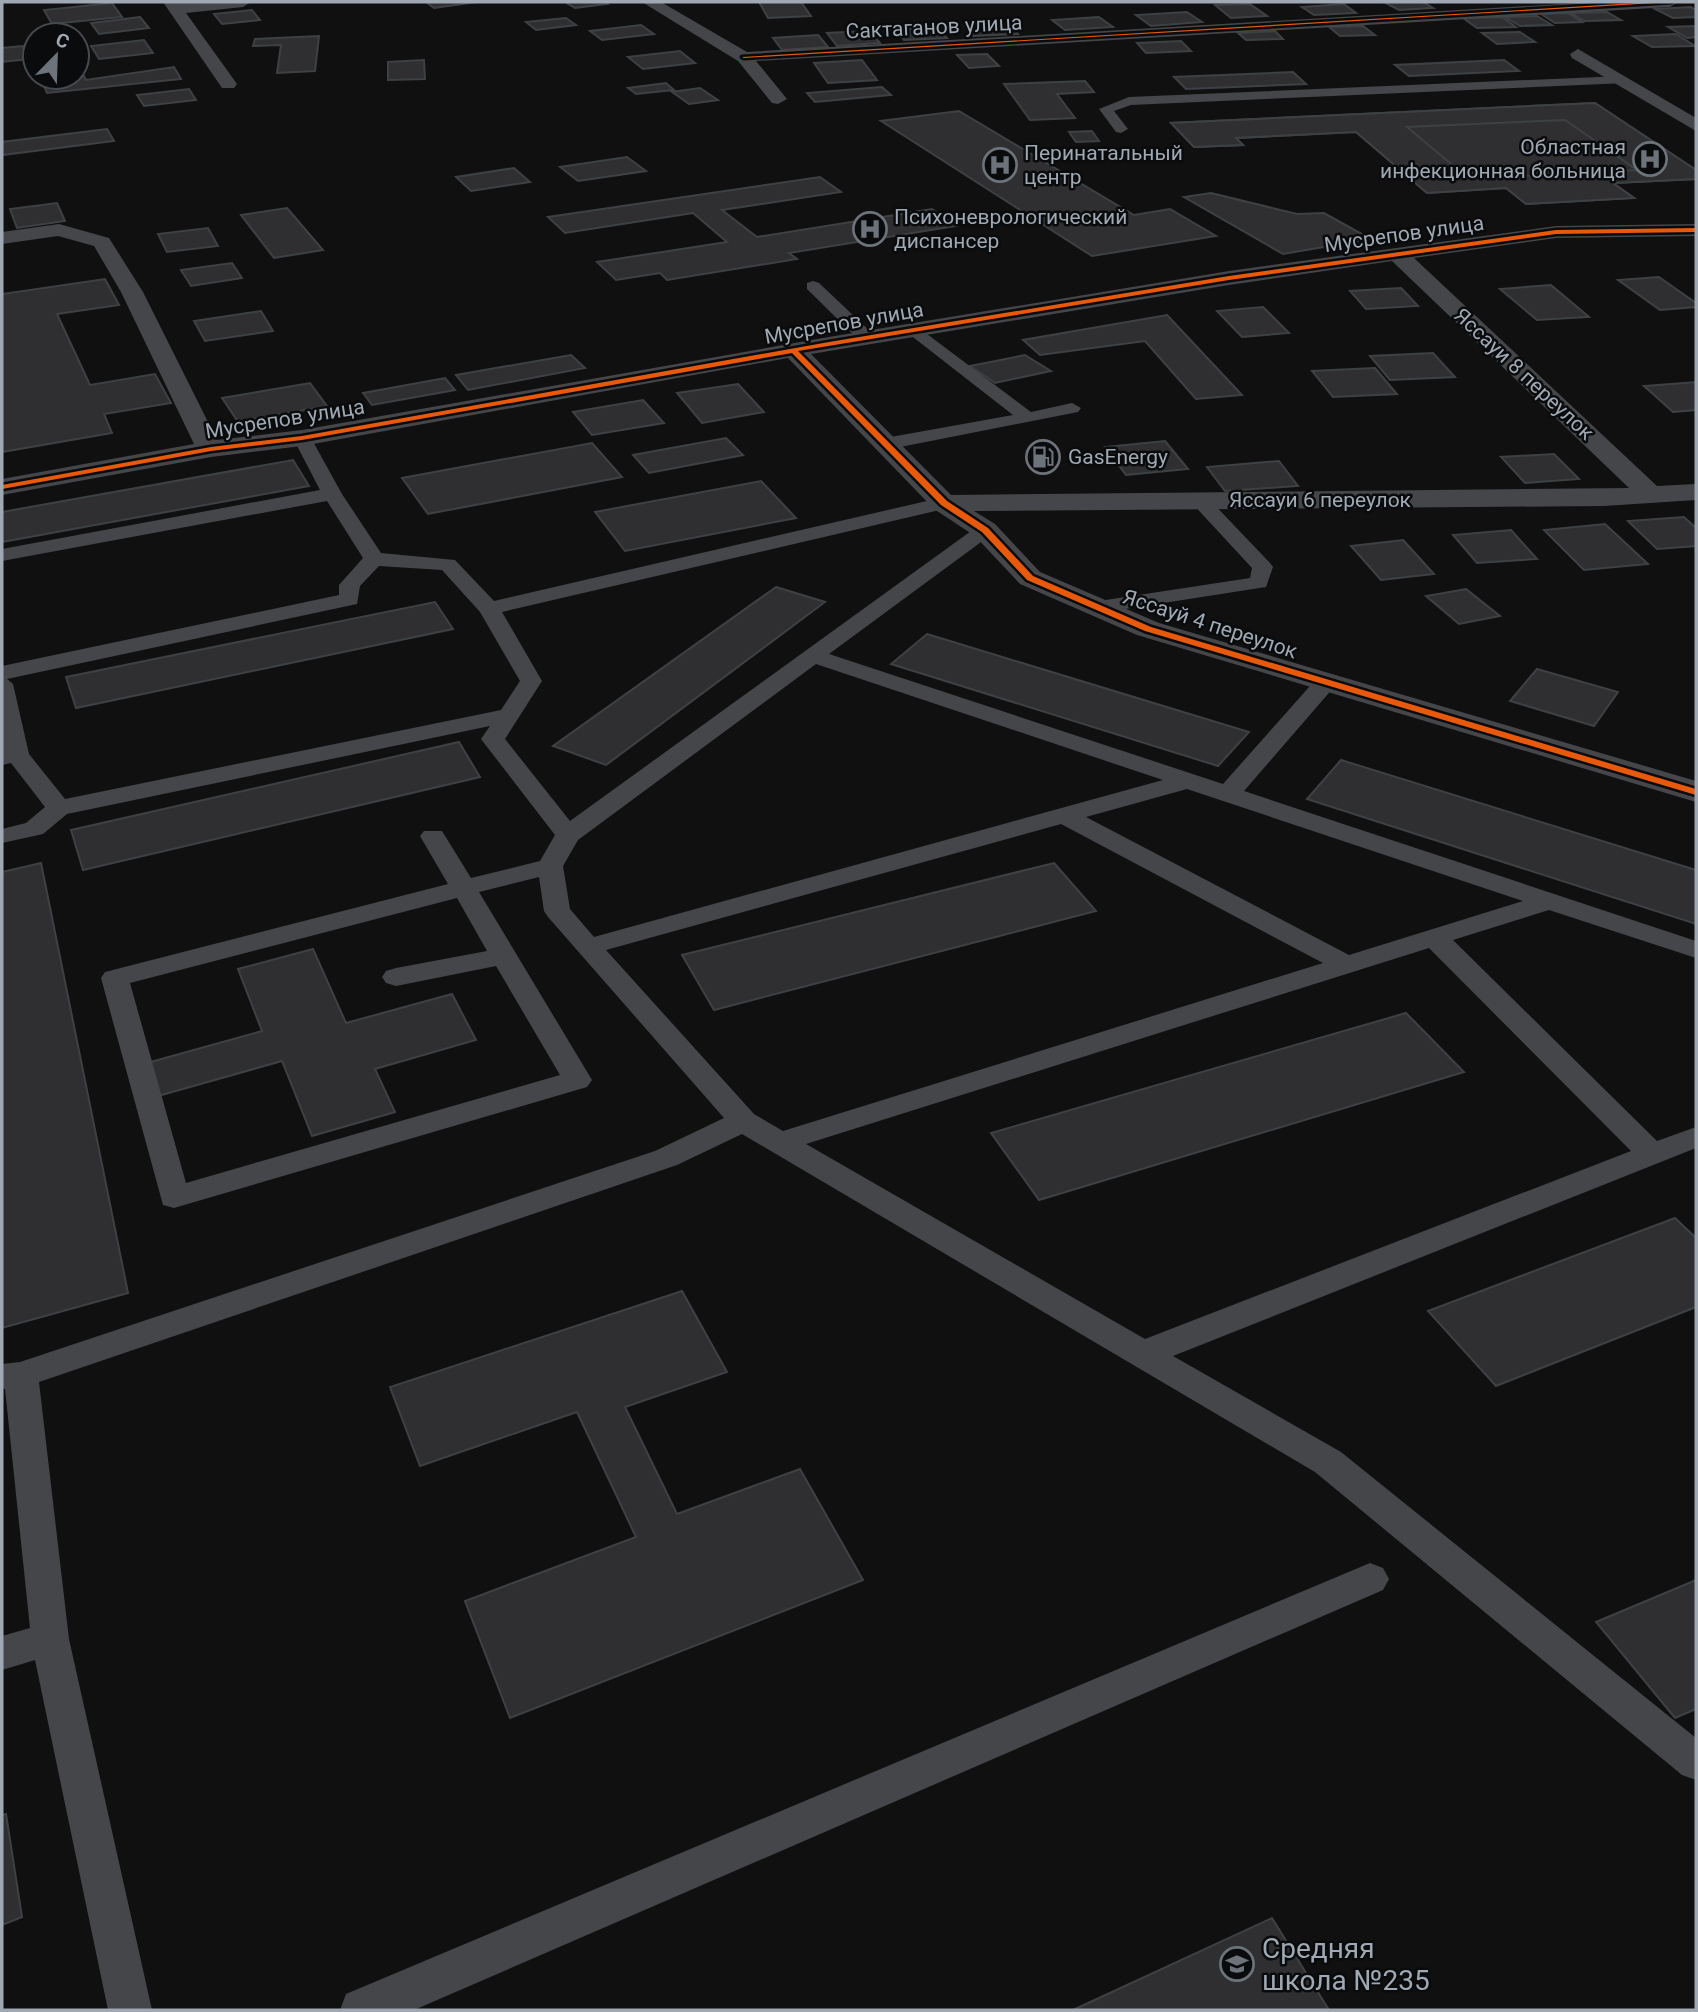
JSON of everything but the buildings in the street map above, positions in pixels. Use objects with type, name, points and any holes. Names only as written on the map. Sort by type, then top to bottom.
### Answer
[{"type":"street","points":[[174,6],[243,2]]},
{"type":"street","points":[[650,2],[744,57],[778,99]]},
{"type":"street","name":"Сактаганов улица","points":[[744,57],[1568,5],[1670,2]]},
{"type":"street","points":[[174,6],[228,84]]},
{"type":"street","points":[[1578,54],[1696,126]]},
{"type":"street","points":[[2,238],[59,230],[102,242],[132,292],[205,442],[211,449]]},
{"type":"street","name":"Мусрепов улица","points":[[2,487],[211,449],[302,438],[867,338],[1228,278],[1556,232],[1696,230]]},
{"type":"street","name":"Яссауи 8 переулок","points":[[1397,254],[1651,495]]},
{"type":"street","name":"Яссауй 4 переулок","points":[[794,351],[944,503],[985,530],[1030,578],[1148,629],[1696,792]]},
{"type":"street","name":"Яссауи 6 переулок","points":[[944,503],[1604,498],[1696,492]]},
{"type":"lane","points":[[1121,130],[1106,108],[1129,101],[1622,80]]},
{"type":"lane","points":[[813,286],[867,338]]},
{"type":"lane","points":[[915,330],[1028,418]]},
{"type":"lane","points":[[885,444],[1072,408]]},
{"type":"lane","points":[[302,438],[332,494],[374,559]]},
{"type":"lane","points":[[2,555],[332,494]]},
{"type":"lane","points":[[1098,607],[1259,583],[1264,567],[1200,501]]},
{"type":"lane","points":[[489,609],[944,503]]},
{"type":"lane","points":[[985,530],[568,835],[550,866],[556,911],[743,1121],[1328,1462],[1696,1762]]},
{"type":"lane","points":[[374,559],[448,564],[489,609],[531,681],[494,739],[568,835]]},
{"type":"lane","points":[[2,673],[349,599],[350,584],[374,559]]},
{"type":"lane","points":[[813,656],[1696,950]]},
{"type":"lane","points":[[1228,794],[1326,682]]},
{"type":"lane","points":[[2,684],[9,757],[59,808]]},
{"type":"lane","points":[[2,836],[34,829],[59,808],[509,715]]},
{"type":"lane","points":[[587,947],[1188,781]]},
{"type":"lane","points":[[1063,815],[1347,965]]},
{"type":"lane","points":[[433,835],[466,887],[577,1080],[174,1197],[115,978],[466,887],[550,866]]},
{"type":"lane","points":[[780,1142],[1550,901]]},
{"type":"lane","points":[[1435,937],[1651,1153]]},
{"type":"lane","points":[[396,977],[505,956]]},
{"type":"lane","points":[[130,2010],[50,1639],[11,1376],[666,1158],[743,1121]]},
{"type":"lane","points":[[1143,1354],[1696,1137]]},
{"type":"lane","points":[[362,2010],[1370,1579]]},
{"type":"lane","points":[[2,1653],[50,1639]]},
{"type":"cycle path","points":[[744,57],[1670,2]]},
{"type":"cycle path","points":[[2,487],[211,449],[302,438],[829,344],[1229,278],[1556,232],[1696,230]]},
{"type":"cycle path","points":[[794,351],[944,503],[985,530],[1030,578],[1148,629],[1696,792]]},
{"type":"place","name":"Областная инфекционная больница","points":[[1650,159]]},
{"type":"place","name":"Перинатальный центр","points":[[1000,165]]},
{"type":"place","name":"Психоневрологический диспансер","points":[[870,229]]},
{"type":"place","name":"GasEnergy","points":[[1043,457]]},
{"type":"place","name":"Средняя школа №235","points":[[1237,1964]]}]
